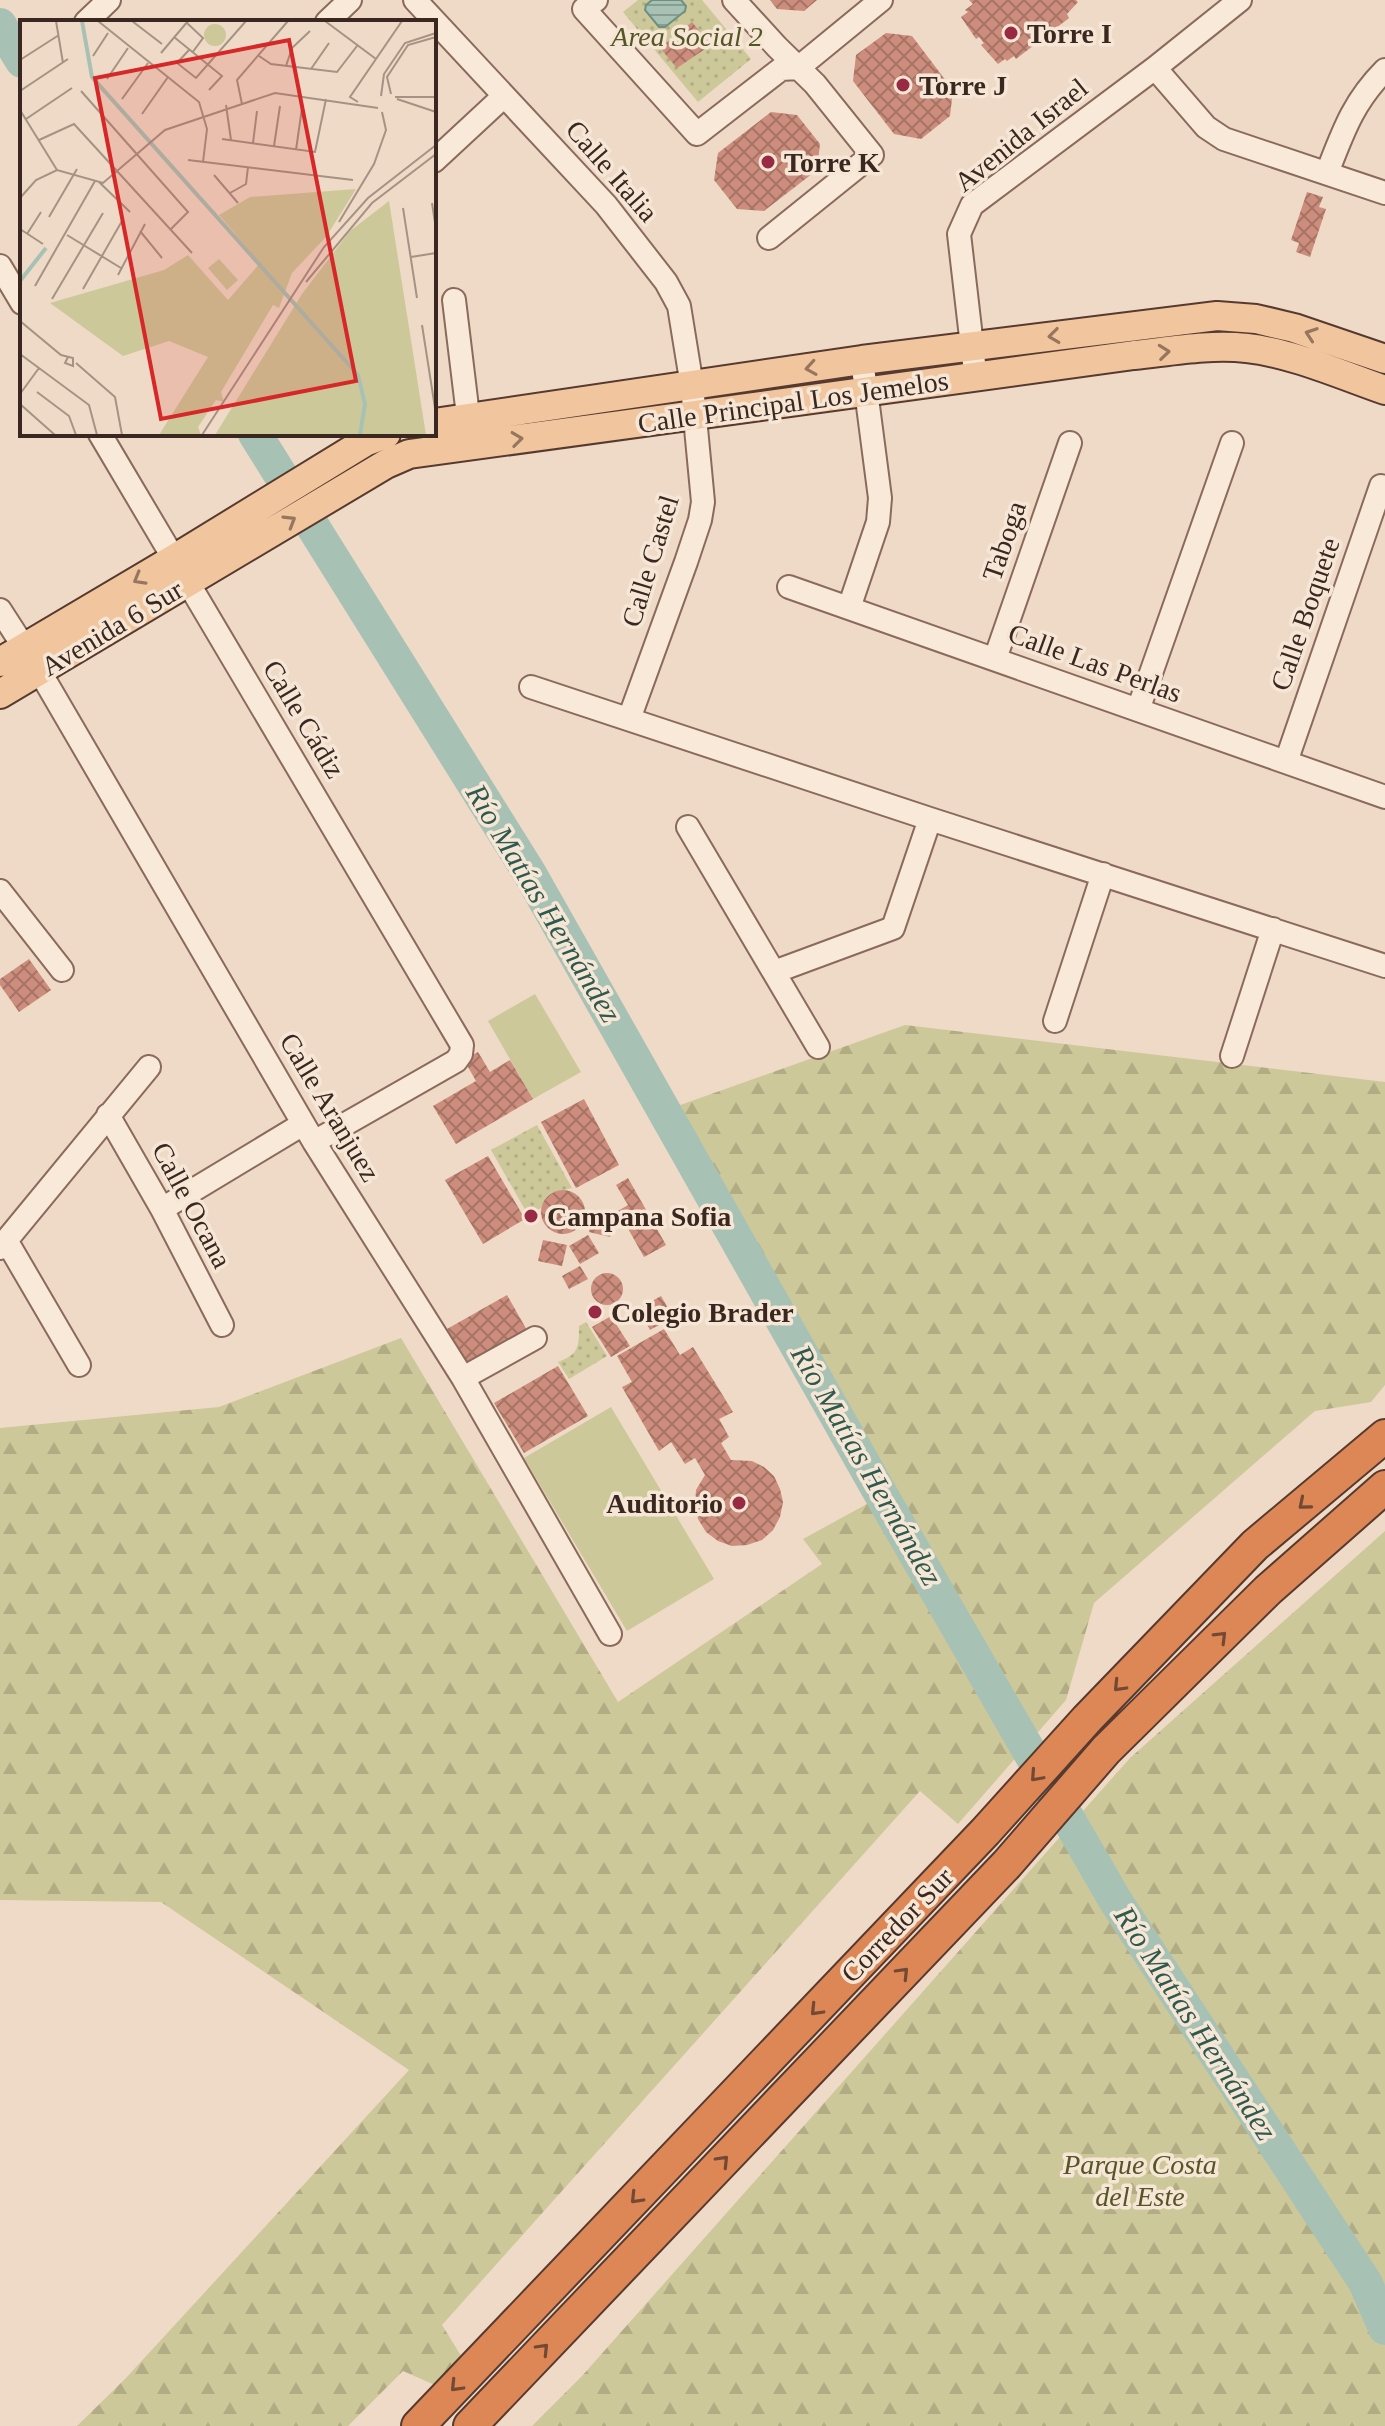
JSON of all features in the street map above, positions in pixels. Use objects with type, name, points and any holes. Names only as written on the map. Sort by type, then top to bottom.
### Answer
[{"type":"highway","points":[[1348,1466],[1385,1424]]},
{"type":"highway","name":"Corredor Sur","points":[[418,2426],[1255,1545],[1385,1436]]},
{"type":"highway","name":"Corredor Sur","points":[[470,2426],[1007,1864],[1106,1750],[1268,1590],[1385,1487]]},
{"type":"main road","name":"Calle Principal Los Jemelos","points":[[215,550],[386,464],[470,432],[692,386],[862,360],[1217,316],[1256,319],[1281,325],[1385,359]]},
{"type":"main road","name":"Calle Principal Los Jemelos","points":[[436,424],[470,432],[695,416],[1217,346],[1251,348],[1285,356],[1385,390]]},
{"type":"main road","points":[[215,550],[376,438]]},
{"type":"main road","name":"Avenida 6 Sur","points":[[12,654],[215,550]]},
{"type":"main road","name":"Avenida 6 Sur","points":[[0,694],[40,672],[181,570]]},
{"type":"street","points":[[88,20],[109,0]]},
{"type":"street","points":[[329,20],[350,0]]},
{"type":"street","name":"Calle Italia","points":[[415,0],[434,20]]},
{"type":"street","points":[[596,0],[584,9],[697,134],[781,69],[798,68],[881,0]]},
{"type":"street","points":[[734,0],[815,84],[872,155],[769,238]]},
{"type":"street","name":"Avenida Israel","points":[[976,376],[959,234],[972,205],[1240,0]]},
{"type":"street","name":"Calle Italia","points":[[436,23],[606,205],[666,282],[679,306],[695,416]]},
{"type":"street","points":[[1155,68],[1206,127],[1224,139],[1385,193]]},
{"type":"street","points":[[1327,173],[1347,119],[1370,85],[1385,70]]},
{"type":"street","points":[[436,159],[504,96]]},
{"type":"street","points":[[0,266],[20,300]]},
{"type":"street","points":[[454,300],[470,432]]},
{"type":"street","points":[[849,608],[878,522],[880,498],[862,360]]},
{"type":"street","name":"Calle Castel","points":[[629,719],[700,520],[703,483],[695,416]]},
{"type":"street","name":"Calle Cádiz","points":[[101,436],[462,1045],[456,1061],[308,1133]]},
{"type":"street","name":"Taboga","points":[[995,659],[1070,443]]},
{"type":"street","points":[[1138,710],[1232,443]]},
{"type":"street","name":"Calle Boquete","points":[[1286,762],[1381,486]]},
{"type":"street","name":"Calle Las Perlas","points":[[789,587],[1383,797]]},
{"type":"street","name":"Calle Aranjuez","points":[[0,610],[12,654],[40,672],[308,1133],[463,1378],[610,1634]]},
{"type":"street","points":[[531,687],[1385,966]]},
{"type":"street","points":[[774,972],[893,928],[930,819]]},
{"type":"street","points":[[688,827],[818,1047]]},
{"type":"street","points":[[1055,1021],[1103,874]]},
{"type":"street","points":[[0,891],[62,970]]},
{"type":"street","points":[[1232,1056],[1273,929]]},
{"type":"street","points":[[79,1365],[3,1244],[149,1067]]},
{"type":"street","name":"Calle Ocana","points":[[108,1115],[162,1209],[222,1325]]},
{"type":"street","points":[[162,1209],[308,1133]]},
{"type":"street","points":[[463,1378],[535,1338]]},
{"type":"green space","name":"Area Social 2","points":[[638,0],[702,0],[751,59],[698,102],[623,12]]},
{"type":"green space","points":[[535,994],[581,1072],[533,1099],[488,1021]]},
{"type":"green space","points":[[905,1025],[1385,1082],[1385,1385],[1371,1402],[1315,1411],[1094,1603],[1066,1700],[958,1824],[920,1791],[442,2325],[468,2367],[453,2393],[403,2371],[348,2426],[77,2426],[126,2378],[409,2070],[161,1902],[0,1900],[0,1428],[219,1407],[401,1338],[618,1702],[822,1564],[803,1539],[887,1493],[669,1109]]},
{"type":"green space","points":[[537,1125],[572,1188],[551,1193],[541,1208],[528,1215],[491,1150]]},
{"type":"green space","points":[[586,1322],[607,1356],[569,1379],[558,1362],[574,1353],[578,1345],[579,1326]]},
{"type":"green space","points":[[611,1407],[714,1579],[627,1631],[524,1458]]},
{"type":"green space","name":"Parque Costa del Este","points":[[1385,1531],[1385,2426],[532,2426],[582,2376],[1130,1758]]},
{"type":"shaded area","points":[[652,0],[681,0],[686,6],[685,11],[665,27],[659,27],[645,10]]},
{"type":"building","points":[[770,0],[817,0],[804,11],[777,9]]},
{"type":"building","name":"Torre I","points":[[969,0],[1078,2],[1067,14],[1069,18],[1016,59],[1014,56],[998,64],[961,17],[973,4]]},
{"type":"building","points":[[692,22],[711,45],[677,68],[660,48]]},
{"type":"building","name":"Torre J","points":[[886,33],[912,36],[953,90],[950,116],[921,139],[894,134],[853,81],[856,55]]},
{"type":"building","name":"Torre K","points":[[771,112],[797,115],[820,144],[817,170],[764,211],[737,209],[714,180],[718,153]]},
{"type":"building","points":[[1307,192],[1323,197],[1319,207],[1326,209],[1310,257],[1296,252],[1299,243],[1291,240]]},
{"type":"building","points":[[29,959],[51,990],[19,1012],[0,985],[0,979]]},
{"type":"building","points":[[478,1052],[490,1072],[510,1060],[533,1099],[456,1144],[433,1106],[476,1081],[464,1060]]},
{"type":"building","points":[[584,1099],[619,1165],[576,1188],[541,1122]]},
{"type":"building","points":[[488,1156],[525,1219],[483,1244],[445,1180]]},
{"type":"building","points":[[628,1178],[666,1245],[644,1257],[618,1211],[628,1205],[616,1185]]},
{"type":"building","points":[[563,1190],[579,1196],[585,1212],[579,1228],[563,1234],[547,1228],[541,1212],[547,1196]]},
{"type":"building","points":[[594,1212],[615,1218],[610,1237],[589,1232]]},
{"type":"building","points":[[588,1235],[599,1253],[580,1264],[569,1246]]},
{"type":"building","points":[[543,1240],[567,1245],[562,1266],[538,1261]]},
{"type":"building","points":[[580,1266],[588,1279],[569,1289],[562,1276]]},
{"type":"building","points":[[607,1273],[619,1277],[623,1289],[619,1301],[607,1305],[595,1301],[591,1289],[595,1277]]},
{"type":"building","points":[[507,1295],[528,1332],[467,1366],[447,1329]]},
{"type":"building","points":[[661,1296],[673,1317],[650,1330],[638,1309]]},
{"type":"building","points":[[611,1316],[630,1346],[611,1357],[592,1327]]},
{"type":"building","points":[[664,1329],[680,1355],[693,1347],[733,1412],[719,1419],[729,1437],[721,1443],[731,1460],[752,1461],[774,1476],[783,1502],[773,1530],[762,1540],[732,1546],[706,1532],[698,1519],[695,1505],[696,1490],[705,1475],[695,1458],[685,1464],[671,1442],[659,1451],[622,1387],[632,1382],[617,1356]]},
{"type":"building","points":[[558,1366],[588,1416],[524,1453],[494,1403]]},
{"type":"waterway","name":"Río Matías Hernández","points":[[0,25],[20,58]]},
{"type":"waterway","name":"Río Matías Hernández","points":[[256,436],[530,874],[879,1491],[1115,1900],[1365,2282],[1385,2328]]},
{"type":"place","name":"Torre I","points":[[1011,33]]},
{"type":"place","name":"Torre J","points":[[903,85]]},
{"type":"place","name":"Torre K","points":[[768,162]]},
{"type":"place","name":"Campana Sofia","points":[[531,1216]]},
{"type":"place","name":"Colegio Brader","points":[[595,1312]]},
{"type":"place","name":"Auditorio","points":[[739,1503]]}]
